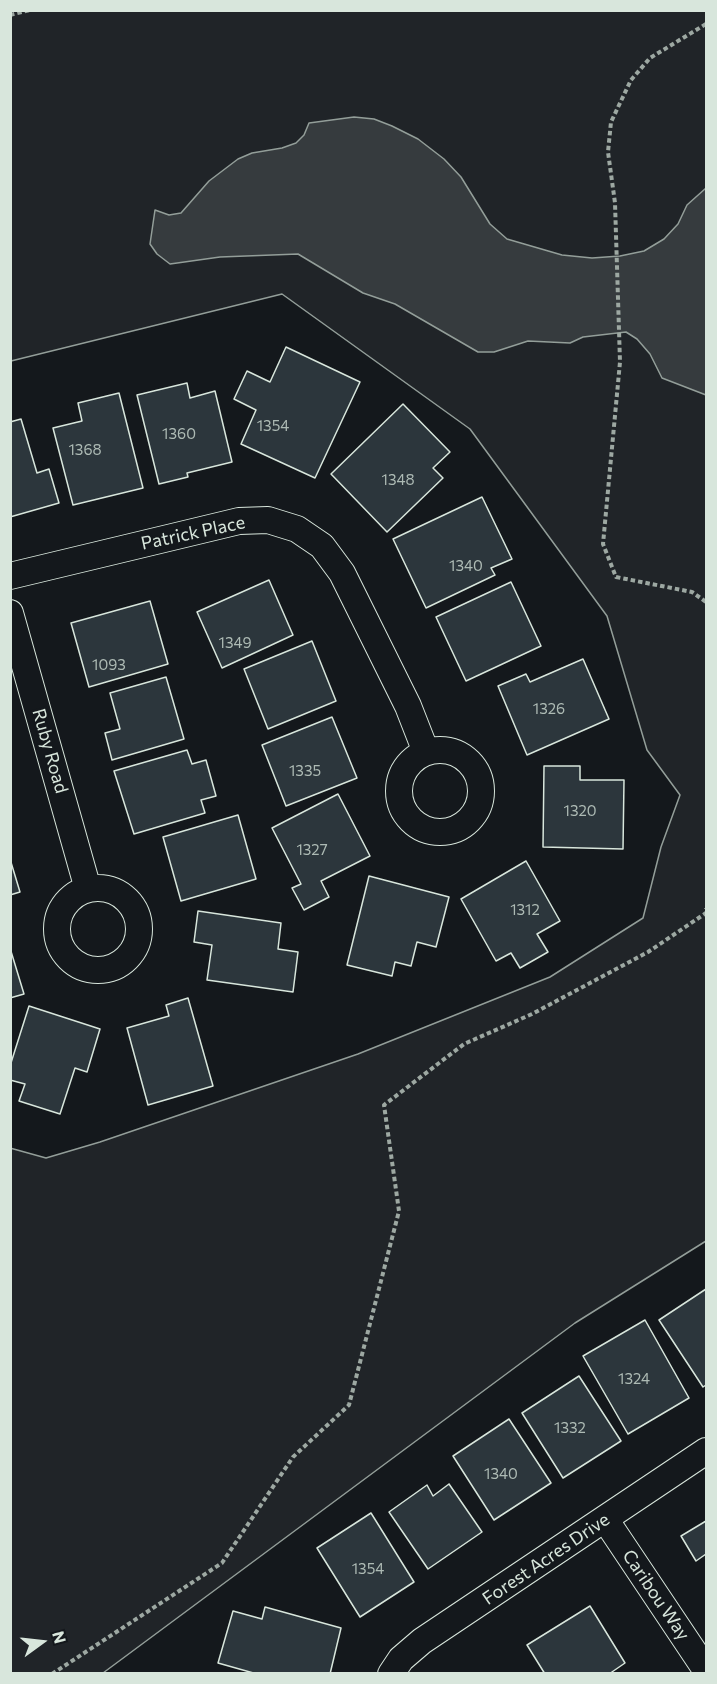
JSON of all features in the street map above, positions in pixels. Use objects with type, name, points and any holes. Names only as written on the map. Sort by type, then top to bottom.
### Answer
[{"type":"street","name":"Patrick Place","points":[[10,576],[239,521],[268,520],[297,529],[322,546],[342,573],[408,706],[426,752]]},
{"type":"street","name":"Ruby Road","points":[[10,614],[88,889]]},
{"type":"street","name":"Forest Acres Drive","points":[[391,1674],[401,1659],[422,1641],[706,1451]]},
{"type":"street","name":"Caribou Way","points":[[605,1519],[706,1670]]},
{"type":"path","points":[[10,15],[30,10]]},
{"type":"path","points":[[706,24],[650,58],[631,80],[611,122],[608,152],[616,235],[620,362],[603,544],[616,578],[692,592],[706,602]]},
{"type":"path","points":[[52,1674],[222,1563],[293,1457],[349,1405],[399,1211],[384,1105],[464,1044],[532,1014],[648,952],[706,913],[706,908]]},
{"type":"shaded area","points":[[11,11],[706,11],[706,1241],[575,1323],[103,1673],[11,1673],[10,1148],[46,1158],[100,1142],[358,1054],[550,977],[643,918],[661,847],[680,795],[647,750],[607,616],[470,429],[282,294],[11,361]]},
{"type":"shaded area","points":[[354,117],[374,119],[392,126],[418,139],[444,159],[461,177],[490,224],[507,239],[562,255],[592,258],[644,251],[664,239],[678,224],[687,205],[706,188],[706,395],[662,378],[650,354],[637,339],[626,332],[583,337],[570,343],[528,341],[494,352],[478,352],[395,304],[363,293],[298,254],[220,257],[170,264],[157,254],[150,244],[155,210],[169,215],[181,213],[209,181],[238,159],[252,153],[296,143],[304,135],[309,123]]},
{"type":"building","points":[[286,347],[360,382],[315,478],[241,444],[256,410],[234,399],[247,371],[270,382]]},
{"type":"building","points":[[187,383],[190,398],[215,391],[232,462],[187,473],[188,477],[159,484],[137,395]]},
{"type":"building","points":[[119,393],[143,488],[73,505],[53,428],[82,421],[78,403]]},
{"type":"building","points":[[403,404],[450,452],[433,468],[443,478],[387,532],[331,474]]},
{"type":"building","points":[[21,419],[37,473],[49,469],[59,503],[10,517],[10,422]]},
{"type":"building","points":[[482,497],[512,559],[491,568],[495,575],[426,608],[393,539]]},
{"type":"building","points":[[269,580],[293,635],[222,668],[197,612]]},
{"type":"building","points":[[511,582],[541,646],[466,681],[436,617]]},
{"type":"building","points":[[150,601],[168,664],[89,687],[71,623]]},
{"type":"building","points":[[312,641],[336,701],[268,729],[244,669]]},
{"type":"building","points":[[583,659],[609,719],[527,755],[498,686],[526,674],[530,682]]},
{"type":"building","points":[[166,677],[184,739],[112,760],[105,733],[120,729],[110,693]]},
{"type":"building","points":[[332,717],[357,778],[286,806],[262,745]]},
{"type":"building","points":[[187,750],[192,764],[206,760],[216,796],[201,800],[205,813],[134,834],[114,771]]},
{"type":"building","points":[[544,766],[580,766],[580,780],[624,780],[623,849],[543,847]]},
{"type":"building","points":[[338,794],[370,856],[321,881],[329,897],[304,910],[292,888],[301,884],[272,828]]},
{"type":"building","points":[[238,815],[256,879],[181,901],[163,837]]},
{"type":"building","points":[[10,859],[20,892],[10,895]]},
{"type":"building","points":[[526,861],[560,921],[537,934],[548,952],[520,968],[511,953],[496,961],[461,899]]},
{"type":"building","points":[[369,876],[449,897],[436,947],[417,942],[411,966],[395,962],[392,976],[347,965]]},
{"type":"building","points":[[198,911],[281,923],[278,949],[298,952],[293,992],[207,980],[212,945],[194,942]]},
{"type":"building","points":[[10,948],[24,994],[10,998]]},
{"type":"building","points":[[188,998],[213,1086],[148,1105],[127,1028],[169,1016],[166,1005]]},
{"type":"building","points":[[29,1006],[100,1029],[87,1072],[75,1068],[60,1114],[19,1101],[25,1084],[10,1080],[10,1066]]},
{"type":"building","points":[[706,1289],[706,1385],[703,1387],[659,1320]]},
{"type":"building","points":[[645,1320],[689,1398],[628,1434],[583,1356]]},
{"type":"building","points":[[579,1376],[621,1441],[563,1478],[522,1413]]},
{"type":"building","points":[[509,1419],[551,1483],[494,1520],[453,1456]]},
{"type":"building","points":[[449,1484],[482,1532],[428,1569],[389,1512],[427,1485],[433,1496]]},
{"type":"building","points":[[371,1513],[414,1582],[360,1617],[317,1548]]},
{"type":"building","points":[[706,1521],[706,1554],[696,1561],[681,1536]]},
{"type":"building","points":[[590,1606],[625,1663],[609,1674],[545,1674],[527,1645]]},
{"type":"building","points":[[265,1607],[341,1628],[330,1674],[257,1674],[218,1663],[233,1611],[262,1619]]}]
